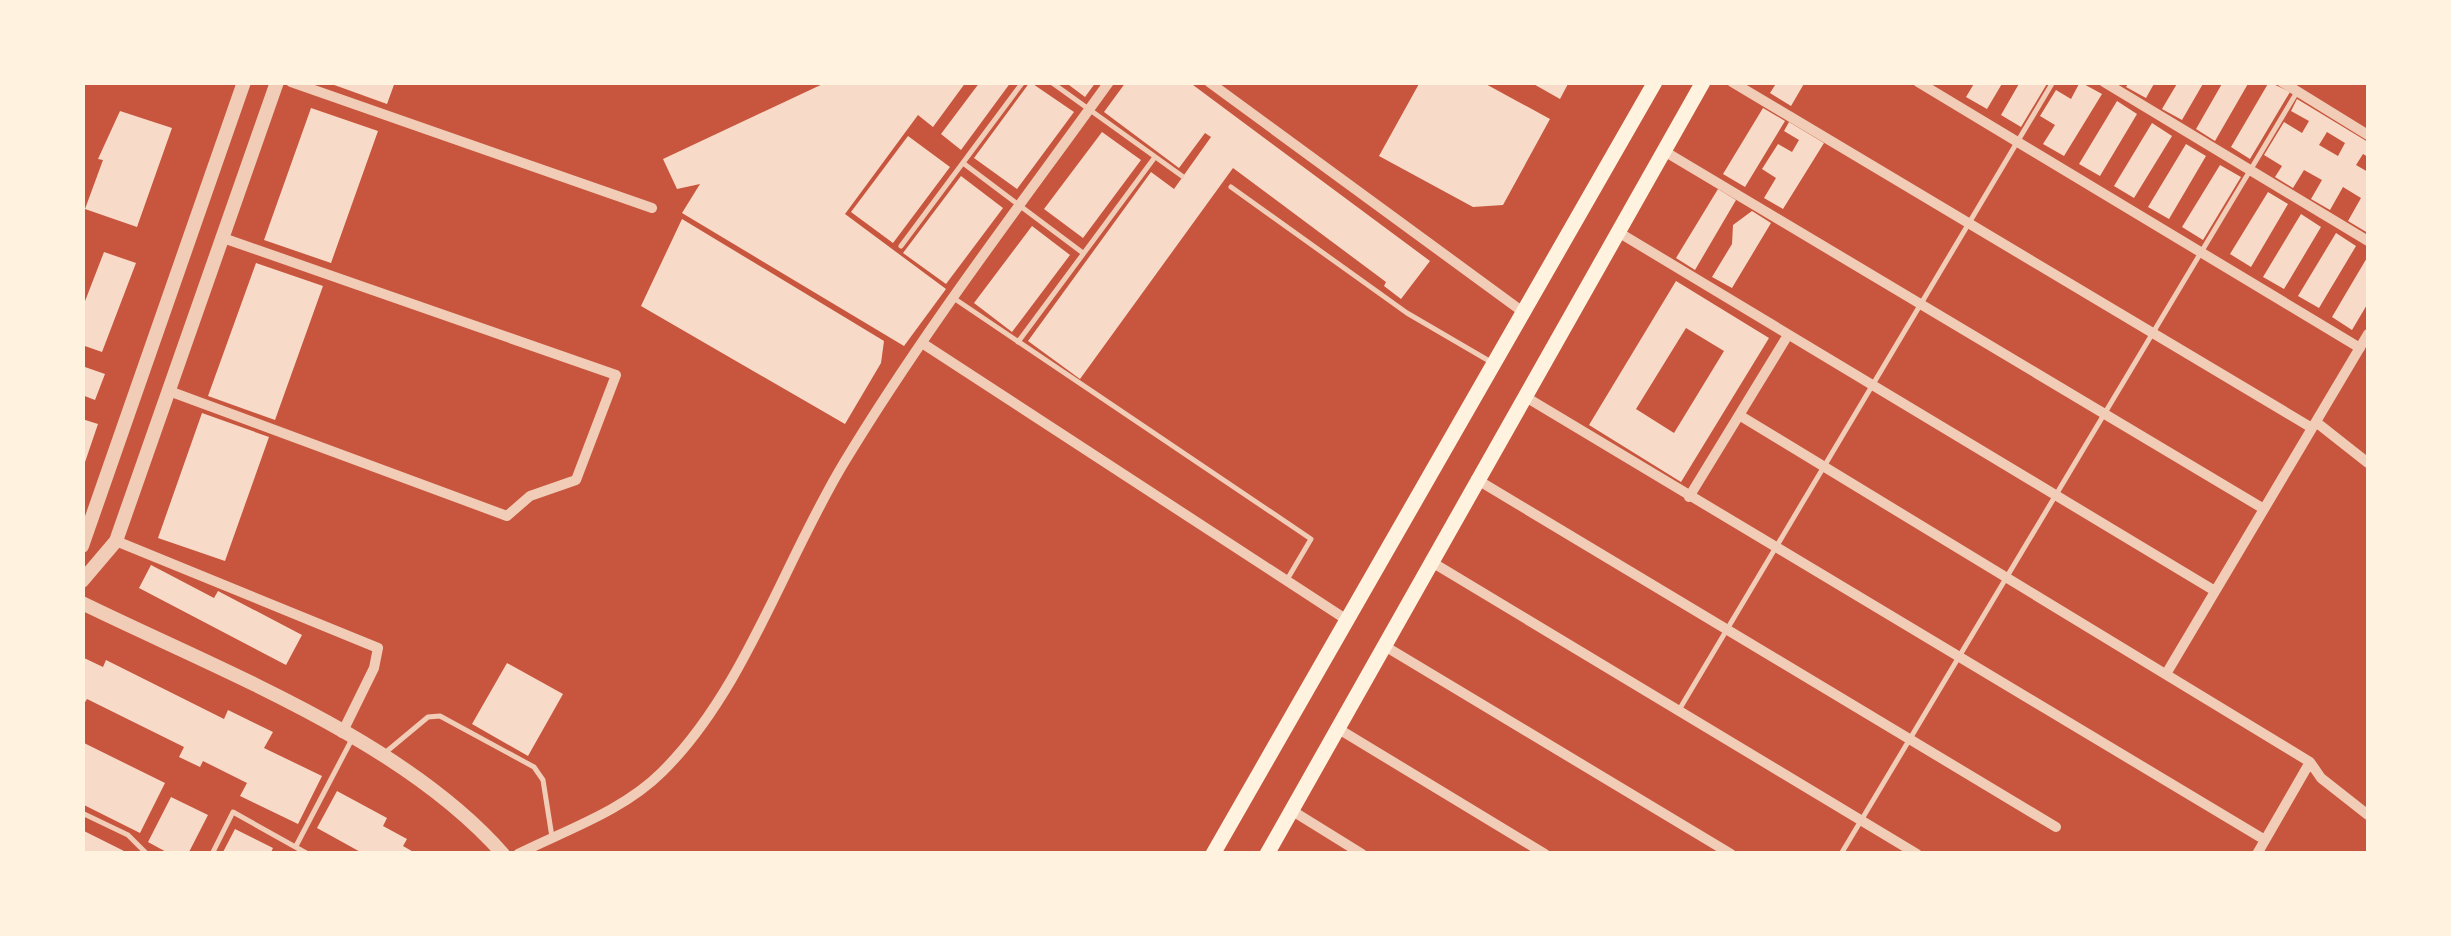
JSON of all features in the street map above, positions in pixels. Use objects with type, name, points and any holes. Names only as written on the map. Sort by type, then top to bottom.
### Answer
[{"type":"main road","points":[[1213,854],[1655,82]]},
{"type":"main road","points":[[1267,854],[1704,82]]},
{"type":"street","points":[[82,546],[244,82]]},
{"type":"street","points":[[82,581],[116,541],[277,82]]},
{"type":"street","points":[[291,82],[652,208]]},
{"type":"street","points":[[518,854],[641,790],[672,762],[707,716],[821,501],[922,343],[1109,82]]},
{"type":"street","points":[[1209,82],[1523,312]]},
{"type":"street","points":[[1732,82],[2314,425],[2368,463]]},
{"type":"street","points":[[1918,82],[2360,348]]},
{"type":"street","points":[[2104,82],[2368,241]]},
{"type":"street","points":[[2282,82],[2368,135]]},
{"type":"street","points":[[1664,151],[2264,509]]},
{"type":"street","points":[[1618,232],[2215,591]]},
{"type":"street","points":[[169,391],[506,516],[530,496],[576,480],[616,376],[223,238]]},
{"type":"street","points":[[2166,674],[2368,334]]},
{"type":"street","points":[[1689,497],[1788,336]]},
{"type":"street","points":[[922,343],[1347,620]]},
{"type":"street","points":[[1524,396],[2265,840]]},
{"type":"street","points":[[1740,415],[2310,762],[2321,778],[2368,815]]},
{"type":"street","points":[[1476,479],[2056,827]]},
{"type":"street","points":[[116,541],[378,648],[348,736]]},
{"type":"street","points":[[1430,561],[1918,854]]},
{"type":"street","points":[[82,602],[382,755],[440,794],[503,854]]},
{"type":"street","points":[[1383,645],[1731,854]]},
{"type":"street","points":[[1336,728],[1545,854]]},
{"type":"street","points":[[2257,854],[2310,762]]},
{"type":"street","points":[[1290,810],[1362,854]]},
{"type":"lane","points":[[901,246],[1022,82]]},
{"type":"lane","points":[[1052,82],[1182,176]]},
{"type":"lane","points":[[1679,710],[2053,82]]},
{"type":"lane","points":[[1841,854],[2298,92]]},
{"type":"lane","points":[[1018,342],[1155,157]]},
{"type":"lane","points":[[963,163],[1083,254]]},
{"type":"lane","points":[[1232,187],[1407,313],[1494,364]]},
{"type":"lane","points":[[954,298],[1310,539],[1286,581]]},
{"type":"lane","points":[[382,755],[428,716],[440,716],[534,767],[543,780],[552,837]]},
{"type":"lane","points":[[296,847],[348,736]]},
{"type":"lane","points":[[212,854],[233,812],[308,854]]},
{"type":"lane","points":[[82,813],[128,836],[147,854]]},
{"type":"building","points":[[326,82],[395,82],[387,104]]},
{"type":"building","points":[[827,82],[966,82],[933,127],[918,115],[845,214],[946,289],[904,346],[682,213],[700,184],[677,189],[663,159]]},
{"type":"building","points":[[980,82],[1011,82],[961,150],[941,134]]},
{"type":"building","points":[[1030,82],[1074,112],[1017,189],[974,158]]},
{"type":"building","points":[[1065,82],[1096,82],[1085,97]]},
{"type":"building","points":[[1126,82],[1189,82],[1430,261],[1401,299],[1384,286],[1386,282],[1233,168],[1080,379],[1028,341],[1151,172],[1174,189],[1211,137],[1205,133],[1179,168],[1104,112]]},
{"type":"building","points":[[1420,82],[1482,82],[1550,119],[1503,205],[1473,207],[1379,156]]},
{"type":"building","points":[[1530,82],[1569,82],[1560,99]]},
{"type":"building","points":[[1777,82],[1805,82],[1791,106],[1770,93]]},
{"type":"building","points":[[1975,82],[2003,82],[1987,109],[1966,97]]},
{"type":"building","points":[[2020,82],[2048,82],[2021,127],[2001,115]]},
{"type":"building","points":[[2080,82],[2102,94],[2064,156],[2043,144],[2055,125],[2040,116],[2056,90],[2071,99]]},
{"type":"building","points":[[2129,82],[2155,82],[2146,98],[2126,87]]},
{"type":"building","points":[[2178,82],[2204,82],[2182,120],[2162,109]]},
{"type":"building","points":[[2223,82],[2249,82],[2215,141],[2196,129]]},
{"type":"building","points":[[2269,82],[2290,92],[2250,159],[2231,147]]},
{"type":"building","points":[[2297,99],[2368,142],[2368,157],[2363,154],[2356,165],[2368,172],[2368,233],[2348,221],[2361,198],[2343,187],[2330,210],[2311,199],[2322,180],[2304,170],[2293,188],[2275,177],[2282,166],[2264,155],[2284,122],[2302,133],[2309,121],[2291,111]],"holes":[[[2327,132],[2345,143],[2338,156],[2319,145]]]},
{"type":"building","points":[[2117,101],[2137,114],[2100,176],[2079,164]]},
{"type":"building","points":[[311,108],[378,131],[331,263],[264,240]]},
{"type":"building","points":[[1763,108],[1785,121],[1745,187],[1723,174]]},
{"type":"building","points":[[120,111],[172,128],[137,227],[85,209],[103,160],[98,159]]},
{"type":"building","points":[[1789,122],[1824,143],[1783,209],[1764,198],[1776,178],[1762,169],[1778,144],[1792,152],[1799,140],[1784,131]]},
{"type":"building","points":[[2152,123],[2172,136],[2134,198],[2114,186]]},
{"type":"building","points":[[1102,132],[1141,160],[1083,238],[1044,209]]},
{"type":"building","points":[[908,136],[950,167],[893,243],[851,212]]},
{"type":"building","points":[[2186,144],[2206,156],[2169,219],[2148,207]]},
{"type":"building","points":[[2220,165],[2241,177],[2203,240],[2182,227]]},
{"type":"building","points":[[961,176],[1003,208],[946,284],[903,253]]},
{"type":"building","points":[[1718,189],[1736,200],[1695,270],[1676,258]]},
{"type":"building","points":[[2268,192],[2288,204],[2251,267],[2230,254]]},
{"type":"building","points":[[1752,211],[1771,223],[1732,288],[1712,277],[1732,244],[1733,225]]},
{"type":"building","points":[[2301,214],[2321,227],[2284,289],[2263,277]]},
{"type":"building","points":[[682,219],[884,341],[881,363],[845,424],[641,306]]},
{"type":"building","points":[[1032,226],[1070,255],[1012,332],[974,303]]},
{"type":"building","points":[[2336,233],[2356,246],[2319,308],[2298,296]]},
{"type":"building","points":[[104,252],[136,263],[102,352],[82,345],[82,309]]},
{"type":"building","points":[[2368,256],[2368,303],[2352,330],[2332,317]]},
{"type":"building","points":[[256,263],[323,286],[275,420],[208,396]]},
{"type":"building","points":[[1676,281],[1769,338],[1681,482],[1589,425]],"holes":[[[1686,328],[1724,351],[1674,433],[1636,409]]]},
{"type":"building","points":[[82,366],[105,374],[95,400],[82,395]]},
{"type":"building","points":[[202,413],[269,437],[225,561],[158,538]]},
{"type":"building","points":[[82,419],[98,424],[83,468],[82,468]]},
{"type":"building","points":[[151,565],[214,598],[218,591],[302,635],[286,665],[139,588]]},
{"type":"building","points":[[82,657],[103,667],[106,660],[224,719],[228,710],[273,732],[264,748],[322,776],[298,824],[240,796],[247,783],[203,761],[200,767],[179,757],[184,747],[87,699],[82,707]]},
{"type":"building","points":[[507,663],[563,694],[528,756],[472,724]]},
{"type":"building","points":[[82,742],[165,783],[140,833],[82,804]]},
{"type":"building","points":[[337,791],[387,818],[383,826],[407,839],[403,846],[417,854],[364,854],[317,828]]},
{"type":"building","points":[[171,797],[208,815],[188,854],[170,854],[148,842]]},
{"type":"building","points":[[235,829],[273,848],[270,854],[222,854]]},
{"type":"building","points":[[82,830],[130,854],[82,854]]}]
